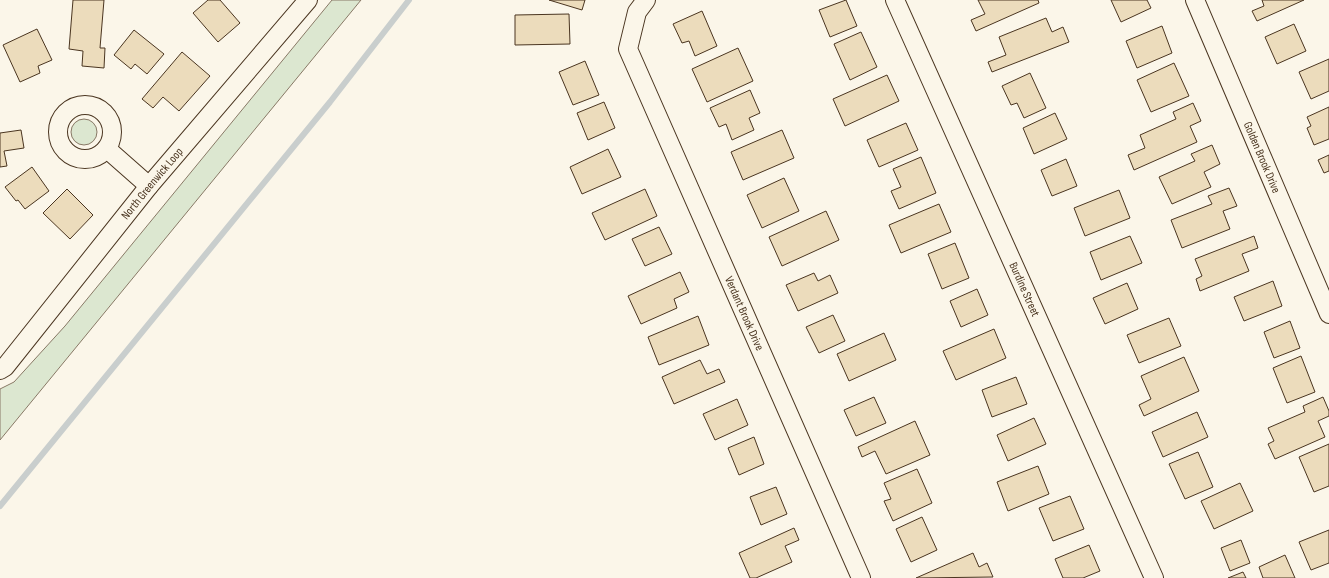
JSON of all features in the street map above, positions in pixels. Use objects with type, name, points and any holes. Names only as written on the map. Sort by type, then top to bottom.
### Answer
[{"type":"street","name":"North Greenwick Loop","points":[[0,370],[5,367],[149,186],[308,0]]},
{"type":"street","name":"Verdant Brook Drive","points":[[646,0],[637,12],[628,49],[860,578]]},
{"type":"street","name":"Burdine Street","points":[[895,0],[1154,578]]},
{"type":"street","name":"Golden Brook Drive","points":[[1195,0],[1329,314]]},
{"type":"street","points":[[107,149],[149,186]]},
{"type":"green space","points":[[332,0],[361,0],[0,440],[0,389],[14,382],[65,326]]},
{"type":"green space","points":[[84,119],[93,123],[97,132],[93,141],[84,145],[75,141],[71,132],[75,123]]},
{"type":"building","points":[[73,0],[104,0],[100,48],[105,48],[104,68],[82,66],[83,51],[69,49]]},
{"type":"building","points":[[208,0],[220,0],[240,23],[218,42],[193,13]]},
{"type":"building","points":[[549,0],[585,0],[582,10]]},
{"type":"building","points":[[846,0],[857,26],[830,37],[819,10]]},
{"type":"building","points":[[978,0],[1038,0],[1039,3],[976,31],[971,20],[985,14]]},
{"type":"building","points":[[1111,0],[1147,0],[1151,8],[1121,22]]},
{"type":"building","points":[[1262,0],[1304,0],[1257,21],[1252,11],[1264,6]]},
{"type":"building","points":[[702,11],[717,46],[695,56],[689,41],[682,43],[673,24]]},
{"type":"building","points":[[569,14],[570,44],[515,45],[515,15]]},
{"type":"building","points":[[1046,18],[1052,32],[1063,27],[1069,42],[992,72],[988,62],[1006,55],[999,37]]},
{"type":"building","points":[[1294,24],[1306,51],[1277,64],[1265,37]]},
{"type":"building","points":[[1162,26],[1172,53],[1137,68],[1126,41]]},
{"type":"building","points":[[37,29],[52,60],[38,66],[40,73],[20,82],[3,45]]},
{"type":"building","points":[[134,30],[164,54],[147,74],[135,64],[131,69],[114,55]]},
{"type":"building","points":[[861,32],[877,67],[850,80],[834,44]]},
{"type":"building","points":[[738,48],[753,81],[707,102],[692,69]]},
{"type":"building","points":[[182,52],[210,76],[179,111],[163,97],[153,108],[142,99]]},
{"type":"building","points":[[1329,59],[1329,91],[1311,99],[1299,72]]},
{"type":"building","points":[[585,61],[599,95],[573,105],[559,72]]},
{"type":"building","points":[[1174,63],[1189,96],[1151,112],[1137,80]]},
{"type":"building","points":[[1030,73],[1046,108],[1024,118],[1017,103],[1011,105],[1002,86]]},
{"type":"building","points":[[887,75],[899,101],[845,126],[833,99]]},
{"type":"building","points":[[750,90],[760,113],[749,118],[754,130],[732,140],[726,124],[719,127],[710,108]]},
{"type":"building","points":[[604,102],[615,128],[588,140],[577,113]]},
{"type":"building","points":[[1193,103],[1201,121],[1190,126],[1197,142],[1134,170],[1128,155],[1145,148],[1140,135],[1176,119],[1173,112]]},
{"type":"building","points":[[1329,107],[1329,139],[1314,145],[1307,128],[1311,126],[1307,117]]},
{"type":"building","points":[[1055,113],[1067,139],[1034,154],[1023,128]]},
{"type":"building","points":[[906,123],[918,150],[879,167],[867,140]]},
{"type":"building","points":[[21,130],[24,148],[4,151],[7,166],[0,167],[0,133]]},
{"type":"building","points":[[782,130],[794,158],[743,180],[731,152]]},
{"type":"building","points":[[1212,145],[1220,164],[1204,172],[1211,187],[1172,204],[1159,177],[1195,161],[1191,154]]},
{"type":"building","points":[[608,149],[621,177],[582,194],[570,167]]},
{"type":"building","points":[[1329,155],[1329,171],[1324,173],[1318,160]]},
{"type":"building","points":[[921,157],[936,193],[899,209],[891,191],[901,187],[893,169]]},
{"type":"building","points":[[1066,159],[1077,186],[1052,196],[1041,170]]},
{"type":"building","points":[[32,167],[49,191],[25,209],[18,200],[16,201],[5,187]]},
{"type":"building","points":[[784,178],[799,211],[762,228],[747,195]]},
{"type":"building","points":[[1229,188],[1237,206],[1223,211],[1230,229],[1182,248],[1171,220],[1212,204],[1208,196]]},
{"type":"building","points":[[67,189],[93,215],[70,239],[43,213]]},
{"type":"building","points":[[645,189],[657,216],[605,240],[592,213]]},
{"type":"building","points":[[1119,190],[1130,218],[1085,236],[1074,208]]},
{"type":"building","points":[[939,204],[951,232],[901,253],[889,225]]},
{"type":"building","points":[[826,211],[839,240],[782,266],[769,237]]},
{"type":"building","points":[[659,227],[672,254],[645,266],[632,239]]},
{"type":"building","points":[[1130,236],[1142,263],[1101,280],[1090,252]]},
{"type":"building","points":[[1254,236],[1258,248],[1242,254],[1249,271],[1200,291],[1196,279],[1202,276],[1195,259]]},
{"type":"building","points":[[955,243],[969,278],[942,289],[928,254]]},
{"type":"building","points":[[680,272],[689,292],[674,299],[677,308],[641,324],[628,296]]},
{"type":"building","points":[[814,273],[818,281],[830,275],[838,293],[798,311],[786,285]]},
{"type":"building","points":[[1273,281],[1282,306],[1244,321],[1234,297]]},
{"type":"building","points":[[1127,283],[1138,309],[1105,324],[1093,298]]},
{"type":"building","points":[[977,289],[988,315],[961,327],[950,301]]},
{"type":"building","points":[[833,315],[845,341],[819,353],[806,327]]},
{"type":"building","points":[[698,316],[709,345],[659,365],[648,337]]},
{"type":"building","points":[[1169,318],[1181,346],[1139,363],[1127,335]]},
{"type":"building","points":[[1290,321],[1300,348],[1274,358],[1264,332]]},
{"type":"building","points":[[994,329],[1006,358],[956,380],[943,351]]},
{"type":"building","points":[[884,333],[896,360],[849,381],[837,354]]},
{"type":"building","points":[[1301,356],[1315,392],[1287,403],[1273,368]]},
{"type":"building","points":[[1184,357],[1199,391],[1144,416],[1139,405],[1151,399],[1141,376]]},
{"type":"building","points":[[700,360],[707,374],[719,369],[725,382],[674,404],[662,377]]},
{"type":"building","points":[[1016,377],[1027,404],[992,417],[982,390]]},
{"type":"building","points":[[874,397],[886,423],[856,436],[844,410]]},
{"type":"building","points":[[1323,397],[1329,411],[1329,416],[1318,421],[1325,437],[1275,459],[1268,444],[1274,441],[1268,428],[1305,412],[1303,406]]},
{"type":"building","points":[[737,399],[748,425],[715,440],[703,414]]},
{"type":"building","points":[[1197,412],[1208,437],[1163,457],[1152,432]]},
{"type":"building","points":[[1034,418],[1046,444],[1008,461],[997,435]]},
{"type":"building","points":[[915,421],[930,455],[886,474],[875,451],[862,457],[858,447]]},
{"type":"building","points":[[754,437],[764,464],[739,475],[728,448]]},
{"type":"building","points":[[1329,444],[1329,486],[1314,492],[1299,457]]},
{"type":"building","points":[[1198,452],[1213,487],[1185,499],[1169,464]]},
{"type":"building","points":[[1038,466],[1049,494],[1008,511],[997,482]]},
{"type":"building","points":[[917,469],[932,503],[893,521],[884,501],[891,499],[884,483]]},
{"type":"building","points":[[1240,483],[1253,511],[1214,529],[1201,501]]},
{"type":"building","points":[[776,487],[787,514],[761,525],[750,497]]},
{"type":"building","points":[[1070,496],[1084,529],[1053,541],[1039,508]]},
{"type":"building","points":[[922,517],[937,550],[911,562],[896,529]]},
{"type":"building","points":[[794,528],[799,540],[785,546],[792,562],[756,578],[750,578],[739,553]]},
{"type":"building","points":[[1329,530],[1329,563],[1311,570],[1299,542]]},
{"type":"building","points":[[1241,540],[1250,563],[1230,571],[1221,548]]},
{"type":"building","points":[[1089,545],[1100,571],[1083,578],[1063,578],[1055,559]]},
{"type":"building","points":[[973,553],[979,567],[987,563],[993,577],[916,578]]},
{"type":"building","points":[[1285,555],[1295,578],[1263,578],[1259,567]]},
{"type":"building","points":[[1243,572],[1246,578],[1228,578]]},
{"type":"waterway","points":[[0,506],[330,102],[409,0]]}]
